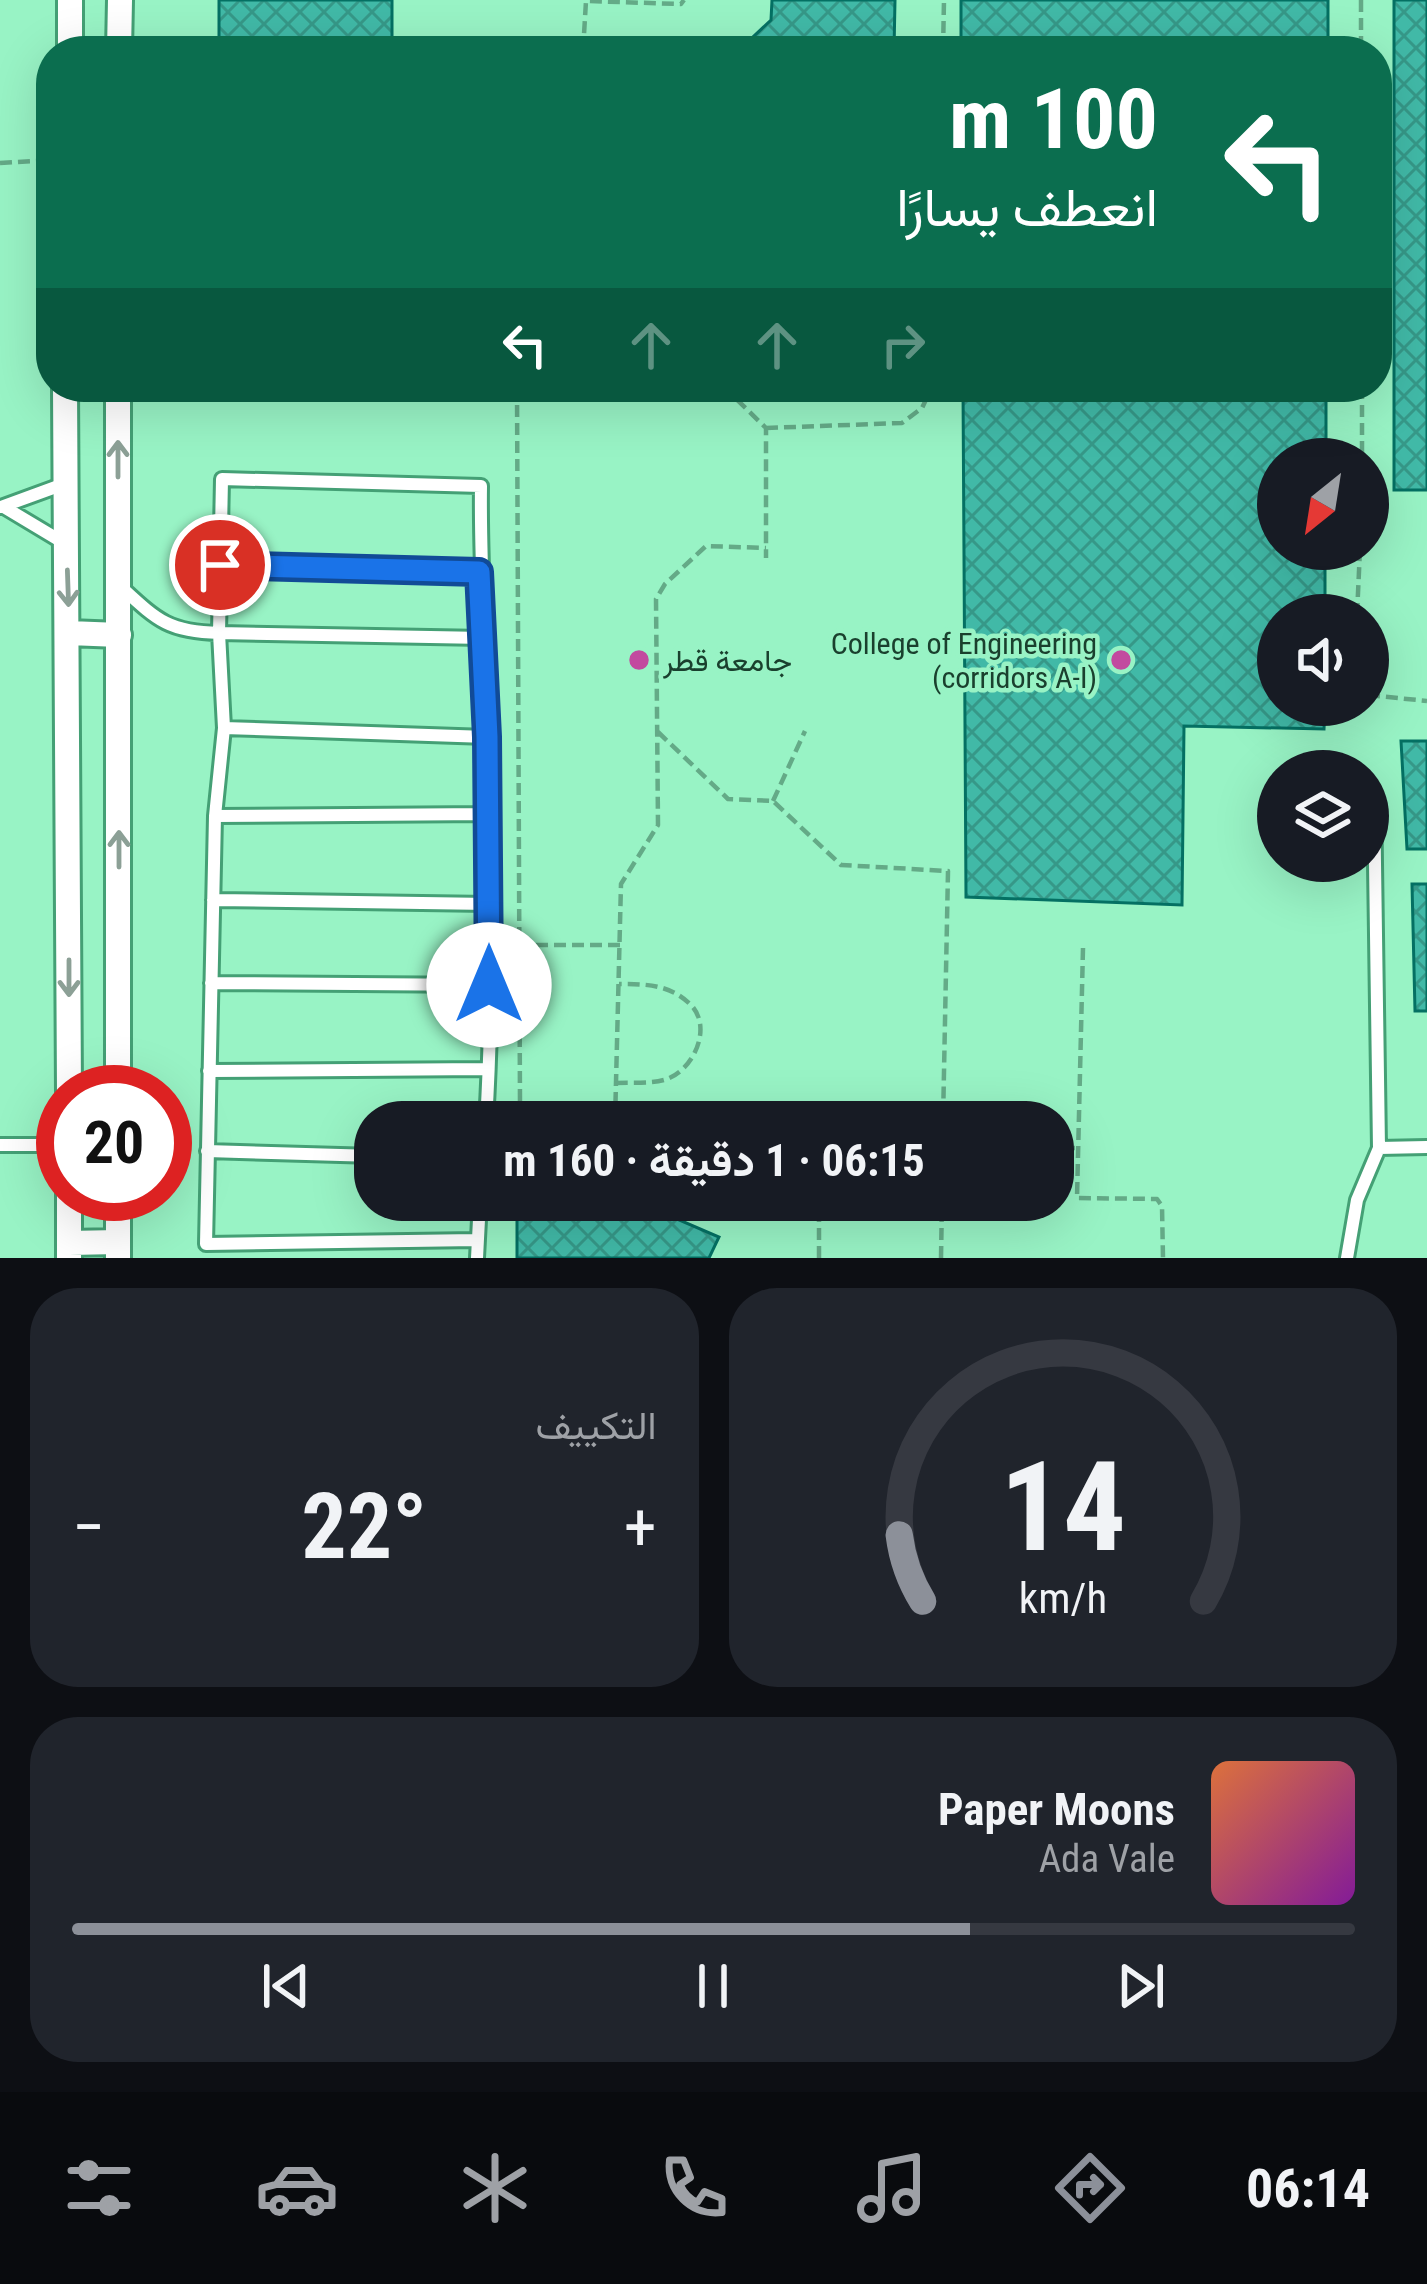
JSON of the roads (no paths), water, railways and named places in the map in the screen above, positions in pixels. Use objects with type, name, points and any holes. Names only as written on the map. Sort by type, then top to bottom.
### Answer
[{"type":"street","points":[[70,0],[70,36]]},
{"type":"street","points":[[119,36],[120,0]]},
{"type":"street","points":[[65,402],[69,1065]]},
{"type":"street","points":[[118,402],[118,1065]]},
{"type":"street","points":[[69,633],[119,634]]},
{"type":"street","points":[[69,1250],[118,1250]]},
{"type":"lane","points":[[476,1240],[205,1251],[215,816],[224,728],[219,633],[222,479],[481,486],[479,572],[489,904],[487,1101]]},
{"type":"lane","points":[[2,507],[64,484]]},
{"type":"lane","points":[[2,507],[66,544]]},
{"type":"lane","points":[[220,565],[479,572]]},
{"type":"lane","points":[[118,584],[181,632],[484,638]]},
{"type":"lane","points":[[224,728],[487,737]]},
{"type":"lane","points":[[215,816],[487,814]]},
{"type":"lane","points":[[1347,1258],[1357,1200],[1379,1148],[1375,882]]},
{"type":"lane","points":[[213,900],[489,904]]},
{"type":"lane","points":[[211,983],[489,985]]},
{"type":"lane","points":[[209,1071],[486,1069]]},
{"type":"lane","points":[[0,1145],[36,1145]]},
{"type":"lane","points":[[1379,1148],[1427,1147]]},
{"type":"lane","points":[[207,1151],[354,1155]]},
{"type":"lane","points":[[477,1221],[477,1258]]},
{"type":"place","name":"جامعة قطر","points":[[639,660]]},
{"type":"place","name":"College of Engineering (corridors A-I)","points":[[1121,660]]}]
